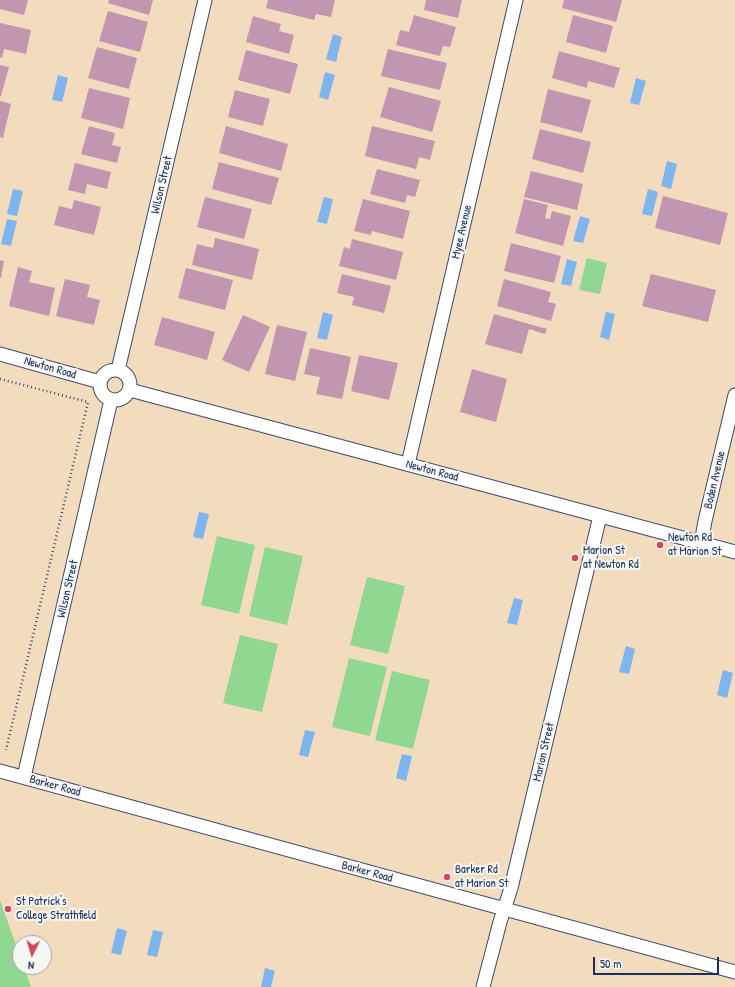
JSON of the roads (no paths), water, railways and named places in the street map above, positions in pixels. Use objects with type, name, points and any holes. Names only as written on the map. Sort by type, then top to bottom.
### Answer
[{"type":"street","name":"Wilson Street","points":[[118,370],[205,0]]},
{"type":"street","name":"Myee Avenue","points":[[408,464],[516,0]]},
{"type":"street","name":"Newton Road","points":[[0,354],[100,382]]},
{"type":"street","points":[[118,370],[127,375],[130,390],[121,400],[107,399],[100,391],[100,382],[102,377],[109,371],[118,370]]},
{"type":"street","name":"Newton Road","points":[[130,390],[735,552]]},
{"type":"street","name":"Boden Avenue","points":[[701,543],[735,395]]},
{"type":"street","name":"Wilson Street","points":[[24,777],[111,400]]},
{"type":"street","name":"Marion Street","points":[[483,987],[513,880],[600,516]]},
{"type":"street","name":"Barker Road","points":[[0,771],[735,972]]},
{"type":"water","points":[[333,34],[342,37],[336,62],[326,59]]},
{"type":"water","points":[[325,72],[335,75],[328,100],[319,97]]},
{"type":"water","points":[[58,75],[68,78],[62,102],[52,100]]},
{"type":"water","points":[[636,78],[646,81],[639,105],[630,103]]},
{"type":"water","points":[[667,161],[677,164],[671,189],[661,186]]},
{"type":"water","points":[[13,189],[23,191],[17,216],[7,214]]},
{"type":"water","points":[[648,189],[658,192],[652,216],[642,214]]},
{"type":"water","points":[[324,197],[333,199],[327,224],[317,222]]},
{"type":"water","points":[[580,216],[590,219],[583,243],[573,241]]},
{"type":"water","points":[[7,219],[17,221],[11,246],[1,244]]},
{"type":"water","points":[[567,259],[577,262],[571,286],[561,284]]},
{"type":"water","points":[[323,312],[333,315],[327,340],[317,338]]},
{"type":"water","points":[[606,312],[615,314],[609,340],[600,337]]},
{"type":"water","points":[[199,512],[209,514],[203,539],[193,537]]},
{"type":"water","points":[[514,598],[523,600],[517,625],[507,623]]},
{"type":"water","points":[[626,646],[635,649],[629,674],[619,672]]},
{"type":"water","points":[[723,670],[733,673],[727,698],[717,695]]},
{"type":"water","points":[[305,730],[315,732],[308,757],[299,755]]},
{"type":"water","points":[[402,754],[412,756],[406,781],[396,778]]},
{"type":"water","points":[[117,928],[127,931],[121,955],[111,953]]},
{"type":"water","points":[[153,930],[163,932],[157,957],[147,955]]},
{"type":"water","points":[[265,968],[275,971],[271,987],[261,987]]},
{"type":"place","name":"Newton Rd at Marion St","points":[[660,545]]},
{"type":"place","name":"Marion St at Newton Rd","points":[[575,558]]},
{"type":"place","name":"Barker Rd at Marion St","points":[[447,877]]},
{"type":"place","name":"St Patrick's College Strathfield","points":[[8,909]]}]
